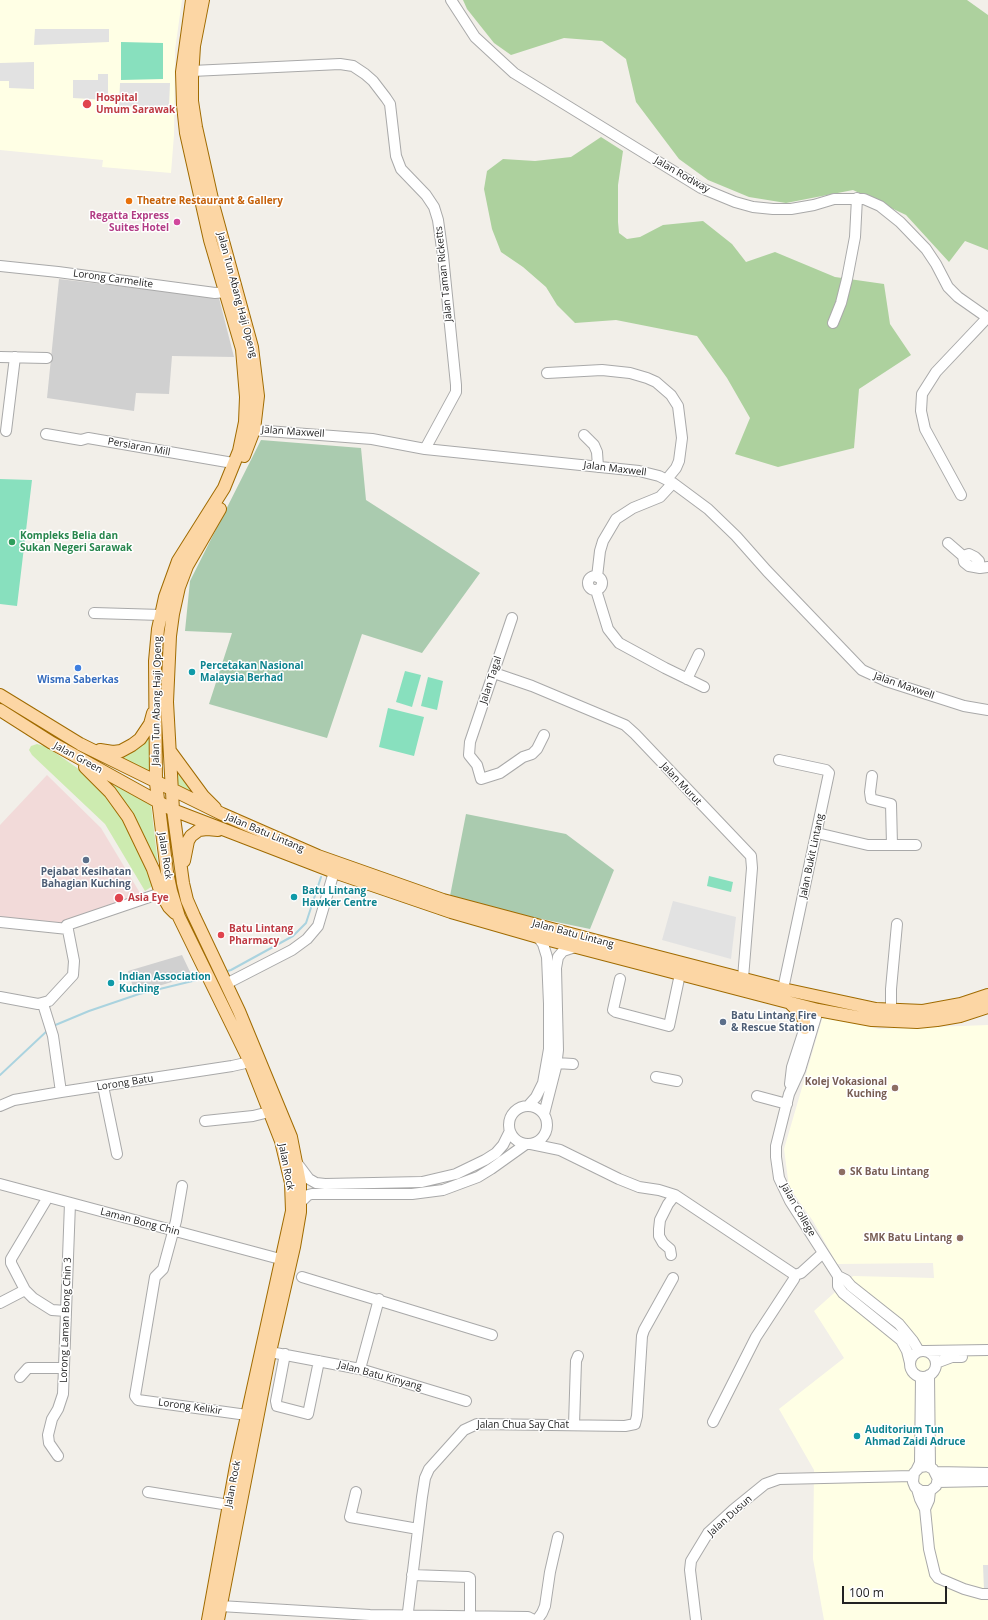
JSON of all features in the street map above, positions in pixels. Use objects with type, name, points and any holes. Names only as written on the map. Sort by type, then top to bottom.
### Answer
[{"type":"main road","name":"Jalan Tun Abang Haji Openg","points":[[158,802],[156,783],[155,660],[161,615],[169,584],[178,561],[224,488],[239,450],[245,422],[246,397],[242,349],[210,240],[186,133],[182,72],[192,0]]},
{"type":"main road","name":"Jalan Tun Abang Haji Openg","points":[[173,810],[167,702],[170,636],[179,587],[187,566],[231,490],[254,430],[258,396],[252,348],[214,208],[196,127],[192,101],[194,46],[204,0]]},
{"type":"main road","name":"Jalan Green","points":[[0,695],[80,744],[172,790]]},
{"type":"main road","points":[[80,744],[101,751],[121,751],[140,739],[150,724],[156,706]]},
{"type":"main road","name":"Jalan Green","points":[[0,710],[52,743],[173,810]]},
{"type":"main road","points":[[52,743],[91,772],[110,792],[128,817],[153,869],[161,893],[169,907],[179,917]]},
{"type":"main road","points":[[170,751],[203,796],[222,814]]},
{"type":"main road","name":"Jalan Batu Lintang","points":[[172,790],[222,814],[318,856],[443,900],[743,978],[789,994],[815,1007],[872,1020],[917,1022],[960,1016],[988,1006]]},
{"type":"main road","name":"Jalan Rock","points":[[158,802],[167,872],[179,917],[204,971],[250,1062],[270,1112],[281,1141],[290,1183],[292,1211],[280,1259],[247,1415],[208,1620]]},
{"type":"main road","name":"Jalan Batu Lintang","points":[[173,810],[334,872],[431,906],[538,937],[680,974],[789,994],[891,1010],[923,1011],[943,1008],[988,995]]},
{"type":"main road","name":"Jalan Rock","points":[[173,810],[183,883],[194,916],[239,1011],[291,1138],[300,1183],[300,1212],[294,1247],[270,1352],[218,1620]]},
{"type":"main road","points":[[183,883],[185,854],[188,840],[191,836],[199,830],[207,829],[233,833]]},
{"type":"main road","points":[[789,994],[803,1016],[805,1028]]},
{"type":"main road","points":[[815,1007],[851,1004]]},
{"type":"street","name":"Jalan Rodway","points":[[452,0],[475,36],[514,73],[701,188],[735,202],[753,207],[791,209],[814,205],[834,199],[857,198],[864,199],[880,206],[900,222],[926,249],[936,264],[948,288],[988,318]]},
{"type":"street","name":"Jalan Taman Ricketts","points":[[192,71],[340,64],[353,66],[373,81],[390,104],[396,156],[401,168],[426,195],[434,207],[438,220],[443,256],[456,392],[425,449]]},
{"type":"street","points":[[833,323],[841,303],[847,279],[855,237],[857,198]]},
{"type":"street","name":"Lorong Carmelite","points":[[0,266],[58,272],[215,293],[226,292]]},
{"type":"street","points":[[961,495],[925,429],[921,411],[922,394],[936,372],[988,318]]},
{"type":"street","points":[[0,357],[47,358]]},
{"type":"street","points":[[6,430],[15,358]]},
{"type":"street","points":[[547,373],[602,370],[630,373],[656,382],[671,395],[678,406],[681,420],[682,438],[679,460],[676,468],[660,497],[633,508],[616,519],[603,541],[600,551],[597,577],[601,580],[602,586],[596,590],[608,629],[619,643],[704,687]]},
{"type":"street","name":"Jalan Maxwell","points":[[254,430],[372,439],[425,449],[639,470],[670,481],[714,514],[862,670],[886,681],[964,706],[988,710]]},
{"type":"street","name":"Persiaran Mill","points":[[46,434],[81,440],[88,438],[233,463]]},
{"type":"street","points":[[584,435],[594,445],[597,452],[598,467]]},
{"type":"street","points":[[948,543],[963,556],[965,564],[971,567],[984,568]]},
{"type":"street","points":[[94,613],[161,615]]},
{"type":"street","name":"Jalan Tagal","points":[[512,618],[470,742],[469,755],[477,765],[481,779],[500,773],[523,757],[532,754],[537,749],[544,735]]},
{"type":"street","points":[[686,678],[699,654]]},
{"type":"street","name":"Jalan Murut","points":[[494,673],[532,686],[625,725],[751,856],[752,868],[743,978]]},
{"type":"street","name":"Jalan Bukit Lintang","points":[[779,760],[826,770],[829,773],[789,994]]},
{"type":"street","points":[[872,776],[870,792],[871,799],[891,804],[892,845]]},
{"type":"street","points":[[817,833],[868,845],[916,845]]},
{"type":"street","points":[[225,982],[292,950],[307,939],[318,926],[334,872]]},
{"type":"street","points":[[0,997],[38,1004],[43,1004],[49,1001],[73,975],[74,961],[67,925],[161,893]]},
{"type":"street","points":[[0,922],[68,930]]},
{"type":"street","points":[[891,1010],[891,989],[897,924]]},
{"type":"street","points":[[528,1106],[536,1097],[543,1083],[549,1049],[547,957],[543,944],[538,937]]},
{"type":"street","points":[[544,1114],[558,1050],[556,968],[558,957],[563,951],[575,947]]},
{"type":"street","points":[[620,979],[613,1010],[669,1026],[680,974]]},
{"type":"street","points":[[43,1004],[53,1036],[61,1092]]},
{"type":"street","points":[[796,1069],[805,1028],[815,1007]]},
{"type":"street","name":"Jalan College","points":[[815,1007],[796,1069],[776,1146],[777,1167],[779,1178],[790,1201],[838,1276]]},
{"type":"street","name":"Lorong Batu","points":[[0,1106],[14,1100],[250,1062]]},
{"type":"street","points":[[556,1063],[573,1064]]},
{"type":"street","points":[[656,1077],[677,1080]]},
{"type":"street","points":[[103,1086],[117,1154]]},
{"type":"street","points":[[757,1096],[787,1104]]},
{"type":"street","points":[[300,1203],[308,1195],[312,1194],[412,1194],[443,1190],[478,1177],[529,1144],[538,1142],[546,1132],[547,1120],[544,1114],[537,1108],[528,1106],[522,1107],[511,1116],[509,1122],[510,1131],[516,1141],[529,1144],[560,1150],[619,1180],[639,1187],[659,1190],[675,1195],[794,1275],[801,1273],[823,1253]]},
{"type":"street","points":[[205,1121],[253,1116],[270,1112]]},
{"type":"street","points":[[297,1163],[309,1179],[316,1183],[422,1182],[456,1174],[485,1160],[496,1153],[503,1145],[510,1131]]},
{"type":"street","points":[[546,1132],[560,1150]]},
{"type":"street","name":"Laman Bong Chin","points":[[0,1184],[280,1259]]},
{"type":"street","points":[[173,1230],[182,1186]]},
{"type":"street","points":[[671,1255],[670,1249],[663,1243],[659,1236],[659,1229],[660,1220],[668,1204],[675,1195]]},
{"type":"street","points":[[48,1197],[11,1259],[14,1271],[25,1290],[33,1298],[52,1310],[66,1311]]},
{"type":"street","name":"Lorong Laman Bong Chin 3","points":[[58,1456],[50,1443],[48,1435],[52,1419],[58,1409],[63,1394],[70,1203]]},
{"type":"street","name":"Lorong Kelikir","points":[[173,1230],[162,1269],[156,1277],[135,1396],[138,1400],[247,1415]]},
{"type":"street","points":[[713,1422],[756,1337],[794,1279],[794,1275]]},
{"type":"street","points":[[838,1276],[846,1280],[851,1286],[899,1324],[922,1351],[932,1354],[936,1363],[934,1370],[925,1376],[913,1372],[907,1351],[901,1340],[879,1321],[859,1307],[844,1293],[838,1286],[838,1276]]},
{"type":"street","points":[[302,1277],[492,1335]]},
{"type":"street","name":"Jalan Chua Say Chat","points":[[408,1618],[412,1575],[425,1478],[429,1469],[451,1444],[470,1426],[477,1424],[625,1426],[635,1424],[637,1416],[642,1336],[673,1278]]},
{"type":"street","points":[[0,1303],[25,1290]]},
{"type":"street","points":[[360,1369],[379,1300]]},
{"type":"street","points":[[910,1363],[912,1356],[922,1351],[988,1350]]},
{"type":"street","name":"Jalan Batu Kinyang","points":[[270,1352],[360,1369],[466,1401]]},
{"type":"street","points":[[285,1354],[276,1401],[277,1406],[308,1414],[319,1361]]},
{"type":"street","points":[[574,1425],[576,1361],[578,1356]]},
{"type":"street","points":[[936,1363],[952,1357],[988,1356]]},
{"type":"street","points":[[20,1377],[28,1368],[63,1368]]},
{"type":"street","points":[[925,1376],[933,1470],[937,1482],[930,1491],[929,1500],[925,1509]]},
{"type":"street","points":[[925,1376],[920,1463],[915,1480],[920,1499],[925,1509],[929,1549],[935,1574],[938,1578],[964,1589],[982,1594],[988,1594]]},
{"type":"street","points":[[915,1480],[924,1466],[933,1470],[988,1473]]},
{"type":"street","name":"Jalan Dusun","points":[[696,1620],[690,1570],[691,1561],[708,1533],[733,1510],[770,1482],[779,1479],[813,1478],[888,1477],[904,1481],[915,1480]]},
{"type":"street","points":[[915,1480],[925,1492],[930,1491]]},
{"type":"street","points":[[937,1482],[988,1481]]},
{"type":"street","points":[[148,1492],[229,1505]]},
{"type":"street","points":[[356,1492],[350,1517],[418,1529]]},
{"type":"street","points":[[220,1606],[408,1618],[470,1616],[528,1617],[536,1620],[542,1613],[545,1606],[550,1572],[558,1537]]},
{"type":"street","points":[[412,1575],[470,1578],[470,1616]]},
{"type":"shaded area","name":"Hospital Umum Sarawak","points":[[0,0],[182,0],[175,50],[174,135],[171,173],[102,167],[103,160],[0,150]]},
{"type":"shaded area","points":[[35,29],[109,29],[109,42],[34,45]]},
{"type":"shaded area","points":[[34,62],[34,89],[9,88],[9,81],[0,81],[0,63]]},
{"type":"shaded area","points":[[98,74],[108,74],[108,100],[73,98],[73,80],[98,80]]},
{"type":"shaded area","points":[[120,83],[170,83],[169,108],[119,106]]},
{"type":"shaded area","points":[[59,279],[219,298],[234,357],[172,356],[169,394],[136,393],[134,411],[47,398]]},
{"type":"shaded area","points":[[261,440],[361,448],[366,500],[480,573],[422,653],[362,634],[327,738],[209,704],[232,633],[185,631],[190,581]]},
{"type":"shaded area","points":[[47,775],[101,828],[146,903],[70,928],[0,919],[0,825]]},
{"type":"shaded area","points":[[466,814],[566,834],[614,870],[590,929],[494,909],[450,896]]},
{"type":"shaded area","points":[[673,901],[736,917],[731,959],[662,940]]},
{"type":"shaded area","points":[[182,955],[192,976],[135,993],[128,971]]},
{"type":"shaded area","points":[[823,1016],[879,1029],[988,1025],[988,1620],[824,1620],[813,1559],[814,1470],[779,1409],[844,1358],[814,1311],[853,1276],[934,1278],[933,1263],[837,1264],[813,1221],[789,1187],[784,1149]]},
{"type":"shaded area","points":[[983,1565],[988,1565],[988,1590],[984,1590]]},
{"type":"green space","points":[[463,0],[967,0],[988,15],[988,250],[965,241],[949,262],[906,215],[853,190],[786,203],[749,197],[708,180],[679,159],[636,102],[626,59],[602,41],[564,38],[511,55],[494,43],[467,9]]},
{"type":"green space","points":[[121,42],[163,43],[163,79],[121,80]]},
{"type":"green space","points":[[601,137],[623,151],[618,185],[618,222],[619,233],[627,239],[640,237],[663,225],[703,221],[732,244],[746,262],[775,252],[835,277],[884,284],[890,324],[911,355],[859,389],[854,448],[778,467],[735,454],[750,418],[727,378],[697,336],[616,320],[575,323],[557,305],[546,287],[523,267],[501,252],[492,229],[484,189],[487,171],[503,159],[535,161],[571,157]]},
{"type":"green space","name":"Kompleks Belia dan Sukan Negeri Sarawak","points":[[0,479],[32,480],[17,606],[0,604]]},
{"type":"green space","points":[[405,671],[421,675],[412,707],[396,702]]},
{"type":"green space","points":[[428,677],[443,681],[437,710],[421,706]]},
{"type":"green space","points":[[388,708],[424,717],[414,756],[379,747]]},
{"type":"green space","points":[[150,732],[150,774],[115,756],[137,749]]},
{"type":"green space","points":[[37,744],[47,747],[83,772],[95,783],[124,821],[154,885],[145,891],[105,824],[32,755],[29,750],[31,746]]},
{"type":"green space","points":[[175,766],[199,798],[178,790]]},
{"type":"green space","points":[[101,778],[151,805],[158,864],[135,818],[116,791]]},
{"type":"green space","points":[[709,876],[733,882],[731,892],[707,886]]},
{"type":"waterway","points":[[224,972],[231,970],[293,936],[306,923],[321,877]]},
{"type":"waterway","points":[[53,1026],[89,1011],[139,994],[205,978]]},
{"type":"waterway","points":[[0,1075],[48,1030]]},
{"type":"place","name":"Hospital Umum Sarawak","points":[[87,104]]},
{"type":"place","name":"Theatre Restaurant & Gallery","points":[[129,201]]},
{"type":"place","name":"Regatta Express Suites Hotel","points":[[177,222]]},
{"type":"place","name":"Kompleks Belia dan Sukan Negeri Sarawak","points":[[12,542]]},
{"type":"place","name":"Wisma Saberkas","points":[[78,668]]},
{"type":"place","name":"Percetakan Nasional Malaysia Berhad","points":[[192,672]]},
{"type":"place","name":"Pejabat Kesihatan Bahagian Kuching","points":[[86,860]]},
{"type":"place","name":"Batu Lintang Hawker Centre","points":[[294,897]]},
{"type":"place","name":"Asia Eye","points":[[119,898]]},
{"type":"place","name":"Batu Lintang Pharmacy","points":[[221,935]]},
{"type":"place","name":"Indian Association Kuching","points":[[111,983]]},
{"type":"place","name":"Batu Lintang Fire & Rescue Station","points":[[723,1022]]},
{"type":"place","name":"Kolej Vokasional Kuching","points":[[895,1088]]},
{"type":"place","name":"SK Batu Lintang","points":[[842,1172]]},
{"type":"place","name":"SMK Batu Lintang","points":[[960,1238]]},
{"type":"place","name":"Auditorium Tun Ahmad Zaidi Adruce","points":[[857,1436]]}]
